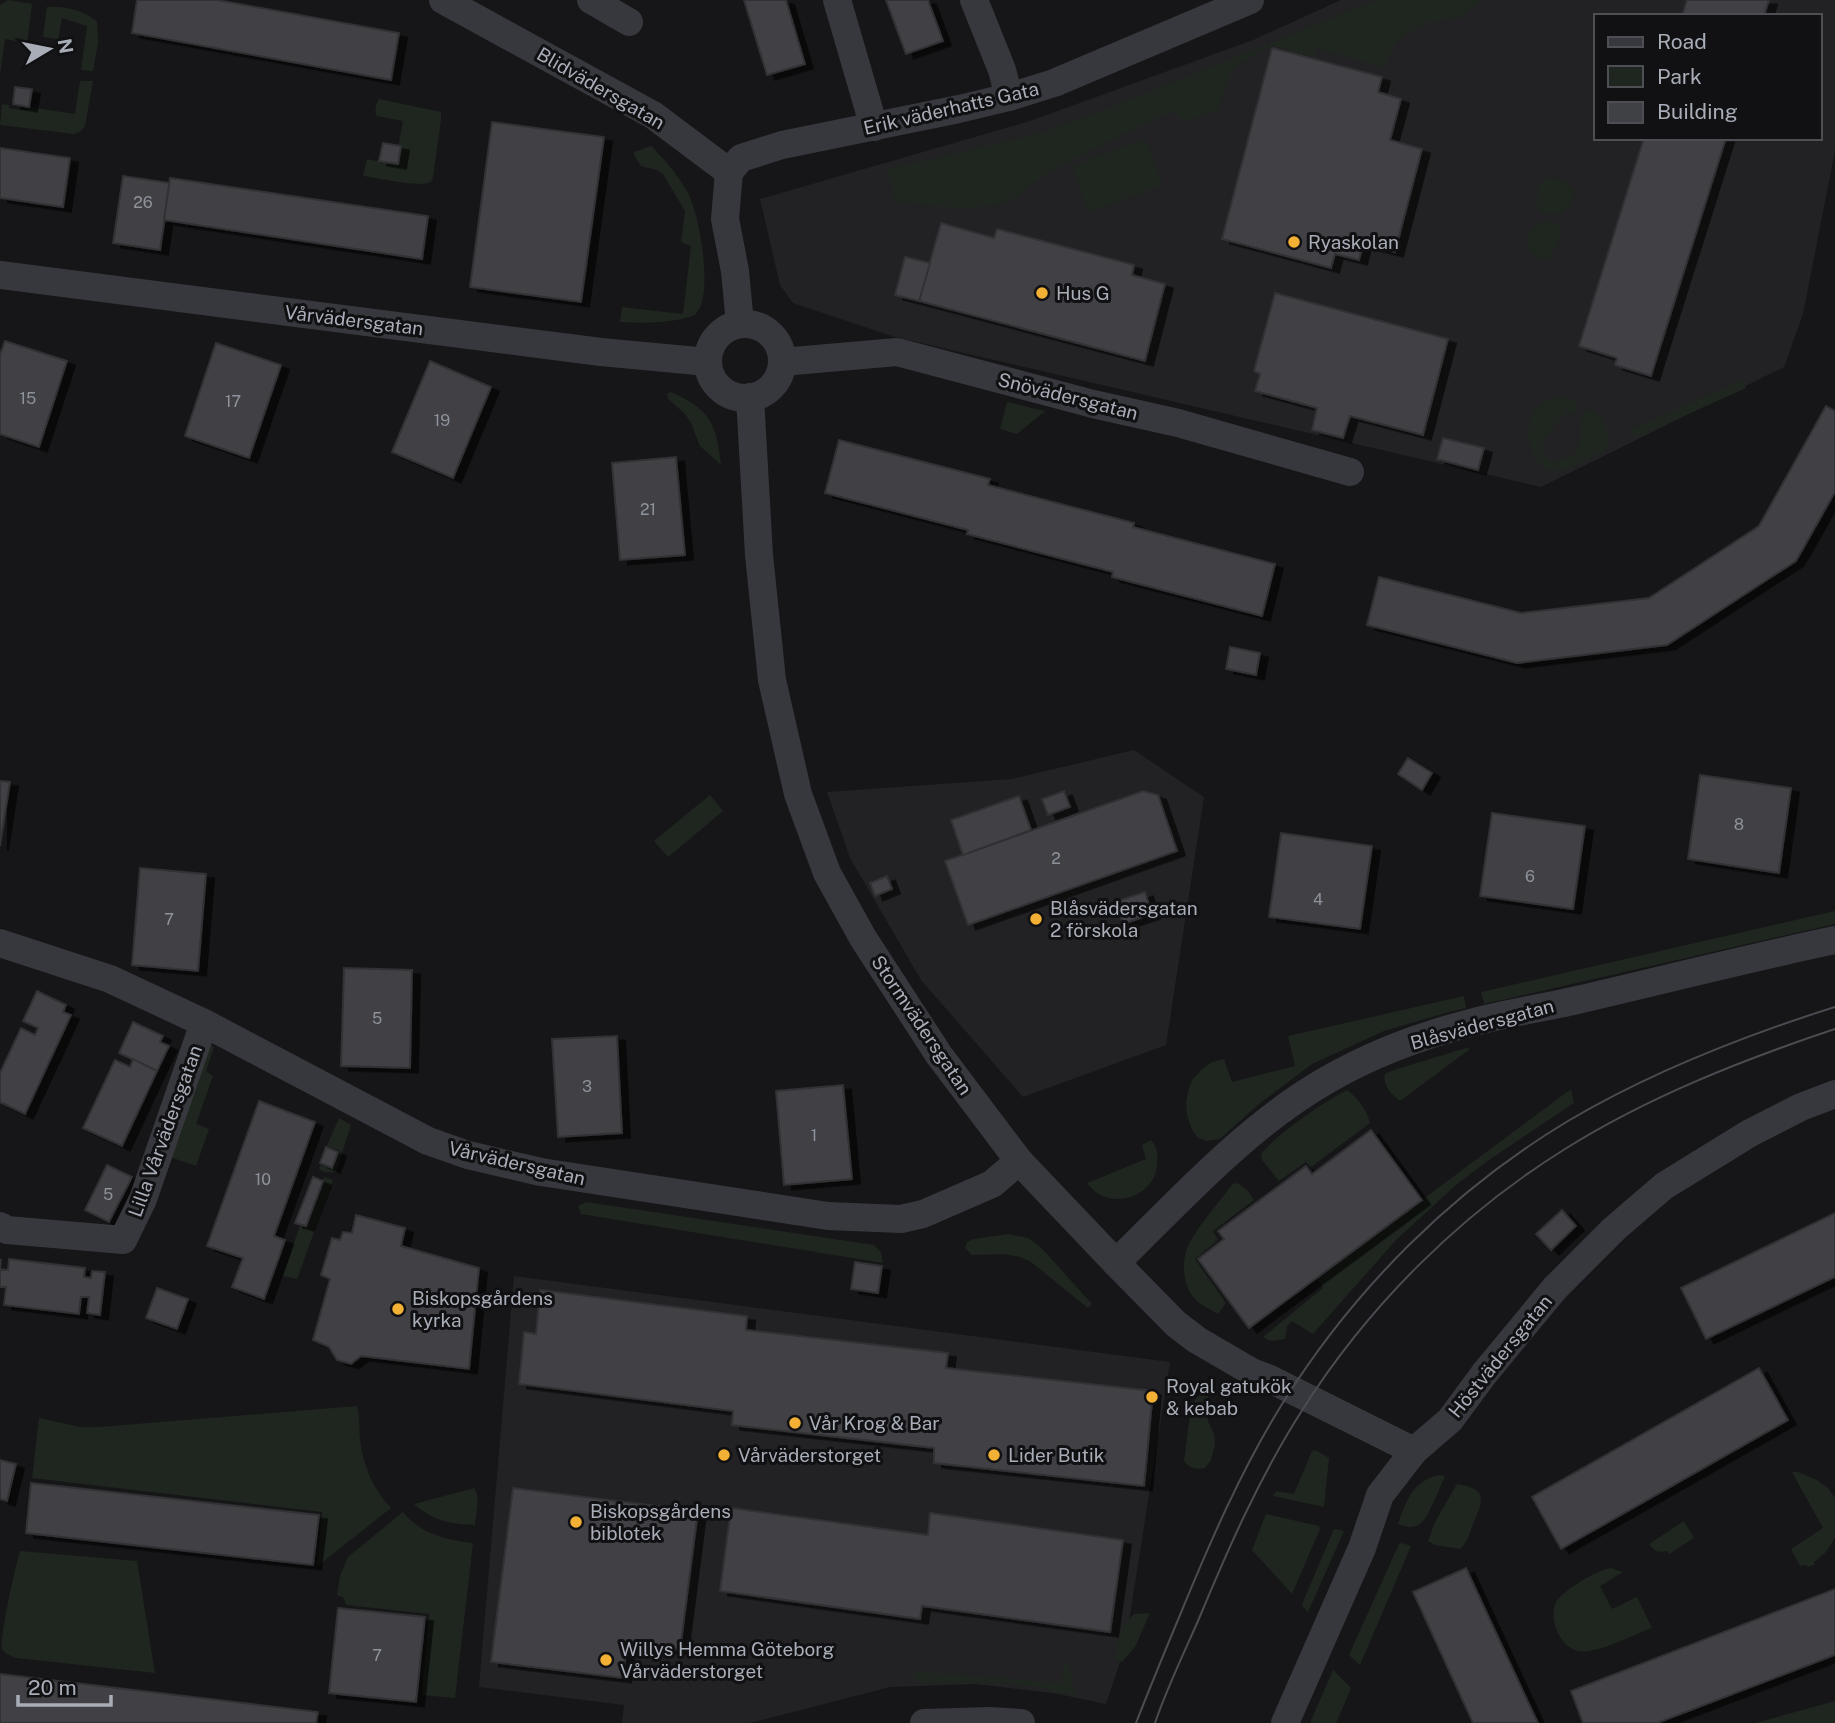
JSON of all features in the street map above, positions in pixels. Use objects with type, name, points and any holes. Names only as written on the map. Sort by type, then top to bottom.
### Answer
[{"type":"street","name":"Blidvädersgatan","points":[[443,0],[653,115],[729,172]]},
{"type":"street","points":[[591,0],[626,11]]},
{"type":"street","points":[[837,0],[874,127]]},
{"type":"street","points":[[974,0],[1002,70],[1009,97]]},
{"type":"street","name":"Erik väderhatts Gata","points":[[729,172],[741,158],[782,145],[1009,97],[1054,83],[1212,7],[1250,0]]},
{"type":"street","points":[[729,172],[725,219],[735,271],[740,324]]},
{"type":"street","name":"Vårvädersgatan","points":[[0,275],[601,352],[708,362]]},
{"type":"street","points":[[740,324],[758,326],[773,336],[778,344],[782,362],[779,376],[771,388],[750,397],[736,397],[724,391],[715,381],[708,362],[717,337],[740,324]]},
{"type":"street","name":"Snövädersgatan","points":[[782,362],[897,352],[1093,404],[1178,423],[1350,472]]},
{"type":"street","name":"Stormvädersgatan","points":[[750,397],[759,555],[772,680],[798,794],[827,873],[863,938],[939,1055],[1019,1161],[1177,1324],[1197,1340],[1252,1372],[1414,1451]]},
{"type":"street","name":"Blåsvädersgatan","points":[[1115,1263],[1198,1182],[1268,1121],[1325,1081],[1373,1056],[1416,1039],[1474,1022],[1835,940]]},
{"type":"street","name":"Vårvädersgatan","points":[[0,943],[110,979],[204,1023],[428,1141],[468,1155],[541,1172],[828,1216],[901,1219],[923,1214],[992,1184],[1019,1161]]},
{"type":"street","name":"Lilla Vårvädersgatan","points":[[0,1226],[7,1230],[123,1240],[147,1189],[204,1023]]},
{"type":"street","name":"Höstvädersgatan","points":[[1285,1723],[1362,1548],[1380,1495],[1414,1451],[1450,1420],[1555,1288],[1637,1208],[1664,1186],[1750,1133],[1801,1107],[1835,1094]]},
{"type":"street","points":[[924,1723],[1021,1723]]},
{"type":"shaded area","name":"Ryaskolan","points":[[1341,0],[1835,0],[1835,151],[1803,314],[1784,367],[1541,487],[895,337],[793,303],[780,285],[760,199],[1030,121],[1253,40]]},
{"type":"shaded area","name":"Blåsvädersgatan 2 förskola","points":[[1134,750],[1204,797],[1166,1045],[1023,1097],[921,980],[850,858],[827,792],[1012,779]]},
{"type":"shaded area","points":[[514,1276],[1170,1362],[1125,1647],[1106,1704],[1053,1693],[975,1684],[890,1687],[750,1723],[622,1723],[624,1705],[479,1687]]},
{"type":"green space","points":[[8,0],[32,4],[27,43],[5,39],[0,75],[0,5]]},
{"type":"green space","points":[[1376,0],[1482,0],[1462,17],[1426,23],[1404,36],[1396,43],[1384,68],[1317,48],[1314,57],[1271,45],[1234,67],[1217,110],[1185,122],[1172,112],[1074,159],[1042,177],[1013,199],[1000,204],[955,208],[896,201],[886,170],[1044,132]]},
{"type":"green space","points":[[47,7],[74,10],[97,22],[98,43],[93,71],[81,70],[87,26],[62,18],[58,39],[43,37]]},
{"type":"green space","points":[[80,81],[93,81],[85,126],[81,131],[74,134],[0,125],[2,104],[27,111],[29,107],[75,114]]},
{"type":"green space","points":[[379,99],[441,112],[431,182],[408,183],[363,176],[367,159],[395,165],[403,121],[377,116]]},
{"type":"green space","points":[[1145,139],[1163,185],[1089,212],[1072,166]]},
{"type":"green space","points":[[651,146],[676,174],[692,204],[702,249],[704,294],[695,315],[686,318],[649,323],[620,322],[622,307],[683,314],[691,246],[681,242],[685,211],[663,174],[641,166],[635,157],[634,152]]},
{"type":"green space","points":[[1546,178],[1562,181],[1574,189],[1571,202],[1564,211],[1548,214],[1541,212],[1536,204],[1539,185]]},
{"type":"green space","points":[[1549,221],[1560,226],[1562,231],[1551,256],[1543,260],[1534,255],[1527,246],[1527,240],[1534,225]]},
{"type":"green space","points":[[1742,380],[1746,388],[1635,438],[1632,429]]},
{"type":"green space","points":[[671,392],[695,405],[709,420],[717,438],[721,465],[700,446],[685,414],[668,399],[667,394]]},
{"type":"green space","points":[[1559,398],[1576,401],[1578,409],[1573,414],[1568,411],[1543,439],[1543,455],[1552,462],[1574,454],[1580,444],[1580,420],[1588,408],[1606,426],[1609,437],[1606,449],[1589,459],[1557,471],[1538,462],[1532,452],[1529,428],[1538,406]]},
{"type":"green space","points":[[1007,402],[1045,411],[1017,434],[1000,429]]},
{"type":"green space","points":[[710,795],[723,811],[668,857],[654,841]]},
{"type":"green space","points":[[1835,911],[1835,924],[1484,1004],[1481,992]]},
{"type":"green space","points":[[1464,996],[1466,1008],[1384,1031],[1312,1064],[1259,1104],[1220,1139],[1207,1141],[1198,1138],[1192,1130],[1187,1115],[1188,1092],[1192,1080],[1212,1062],[1224,1059],[1232,1082],[1295,1066],[1288,1036]]},
{"type":"green space","points":[[211,1045],[214,1047],[206,1071],[213,1076],[196,1124],[209,1129],[196,1166],[170,1157]]},
{"type":"green space","points":[[1470,1049],[1400,1101],[1386,1086],[1385,1074]]},
{"type":"green space","points":[[1571,1089],[1574,1103],[1456,1185],[1396,1240],[1313,1334],[1292,1321],[1287,1326],[1285,1339],[1271,1341],[1263,1337],[1323,1288],[1317,1278]]},
{"type":"green space","points":[[1347,1090],[1362,1105],[1370,1123],[1311,1167],[1306,1162],[1279,1181],[1262,1160],[1261,1154],[1301,1119]]},
{"type":"green space","points":[[339,1118],[351,1125],[336,1172],[324,1172],[319,1169],[320,1165],[333,1169],[340,1151],[327,1146]]},
{"type":"green space","points":[[1151,1140],[1157,1152],[1157,1166],[1154,1178],[1138,1194],[1128,1198],[1105,1197],[1095,1192],[1087,1183],[1146,1159],[1142,1145]]},
{"type":"green space","points":[[324,1177],[333,1180],[297,1279],[283,1276],[300,1225],[307,1227]]},
{"type":"green space","points":[[1238,1183],[1254,1200],[1213,1231],[1218,1240],[1195,1259],[1226,1303],[1218,1314],[1193,1297],[1184,1274],[1185,1257],[1190,1242],[1200,1227],[1233,1184]]},
{"type":"green space","points":[[586,1202],[874,1245],[881,1252],[883,1263],[581,1214],[578,1206]]},
{"type":"green space","points":[[1009,1234],[1028,1238],[1038,1245],[1092,1304],[1088,1308],[1031,1262],[1020,1257],[1004,1254],[972,1255],[965,1248],[967,1242],[974,1239]]},
{"type":"green space","points":[[1208,1393],[1208,1421],[1215,1444],[1211,1460],[1205,1468],[1196,1469],[1184,1461],[1191,1408],[1199,1395]]},
{"type":"green space","points":[[357,1406],[361,1449],[366,1468],[379,1493],[391,1508],[319,1565],[322,1512],[32,1478],[39,1418],[80,1427],[99,1427]]},
{"type":"green space","points":[[1312,1451],[1329,1458],[1324,1507],[1273,1496],[1276,1491],[1294,1494]]},
{"type":"green space","points":[[1792,1472],[1817,1480],[1828,1488],[1835,1498],[1835,1538],[1815,1564],[1808,1567],[1800,1566],[1791,1549],[1823,1528]]},
{"type":"green space","points":[[1440,1475],[1445,1476],[1424,1520],[1413,1527],[1398,1524],[1417,1487]]},
{"type":"green space","points":[[1457,1484],[1474,1489],[1481,1497],[1468,1538],[1460,1549],[1435,1545],[1428,1541],[1435,1522]]},
{"type":"green space","points":[[474,1488],[478,1500],[475,1525],[442,1520],[414,1504]]},
{"type":"green space","points":[[403,1512],[418,1526],[435,1535],[473,1543],[455,1698],[422,1695],[429,1614],[346,1605],[344,1598],[337,1595],[340,1576],[348,1557]]},
{"type":"green space","points":[[1266,1514],[1319,1526],[1320,1529],[1292,1594],[1252,1550]]},
{"type":"green space","points":[[1684,1521],[1694,1538],[1669,1554],[1667,1551],[1656,1551],[1649,1544]]},
{"type":"green space","points":[[1334,1529],[1344,1531],[1308,1612],[1302,1606],[1303,1602]]},
{"type":"green space","points":[[1399,1544],[1411,1546],[1360,1665],[1349,1655]]},
{"type":"green space","points":[[20,1551],[137,1561],[155,1673],[8,1655],[2,1649],[3,1631]]},
{"type":"green space","points":[[1611,1568],[1623,1572],[1600,1586],[1612,1609],[1637,1597],[1652,1628],[1596,1650],[1572,1649],[1557,1632],[1554,1616],[1556,1602],[1581,1581]]},
{"type":"green space","points":[[1150,1613],[1135,1647],[1122,1662],[1115,1661],[1121,1628],[1134,1614]]},
{"type":"green space","points":[[1064,1663],[1069,1665],[1074,1696],[1008,1683],[913,1680],[914,1673],[920,1672],[1062,1683]]},
{"type":"green space","points":[[1333,1670],[1351,1688],[1336,1723],[1310,1723]]},
{"type":"green space","points":[[1835,1701],[1835,1723],[1756,1723]]},
{"type":"building","points":[[137,0],[217,0],[399,33],[391,80],[132,33]]},
{"type":"building","points":[[744,0],[786,0],[805,64],[767,75]]},
{"type":"building","points":[[886,0],[928,0],[943,41],[906,54]]},
{"type":"building","points":[[1687,0],[1769,0],[1765,14],[1683,14]]},
{"type":"building","points":[[1272,48],[1382,77],[1378,92],[1401,99],[1390,140],[1422,149],[1395,252],[1363,244],[1359,260],[1335,254],[1331,268],[1222,239]]},
{"type":"building","points":[[15,87],[32,89],[29,107],[13,104]]},
{"type":"building","points":[[492,122],[604,137],[581,302],[470,287]]},
{"type":"building","points":[[1643,140],[1725,140],[1651,376],[1615,365],[1617,358],[1579,346]]},
{"type":"building","points":[[383,143],[401,146],[398,164],[379,161]]},
{"type":"building","points":[[0,148],[70,158],[63,207],[0,198]]},
{"type":"building","points":[[123,176],[170,183],[160,250],[113,243]]},
{"type":"building","points":[[170,178],[428,216],[422,259],[164,220]]},
{"type":"building","name":"Hus G","points":[[941,223],[994,238],[997,229],[1134,265],[1132,275],[1165,284],[1145,361],[919,301]]},
{"type":"building","points":[[905,257],[930,263],[919,301],[895,295]]},
{"type":"building","points":[[1275,293],[1448,339],[1423,435],[1350,416],[1343,438],[1312,430],[1317,408],[1255,391],[1260,374],[1254,371]]},
{"type":"building","points":[[5,341],[67,361],[39,447],[0,434],[0,355]]},
{"type":"building","points":[[216,343],[281,365],[249,458],[185,436]]},
{"type":"building","points":[[430,361],[491,387],[453,478],[392,452]]},
{"type":"building","points":[[1826,406],[1835,411],[1835,492],[1796,561],[1667,645],[1517,663],[1367,625],[1379,577],[1521,613],[1649,598],[1759,526]]},
{"type":"building","points":[[1443,438],[1484,448],[1478,470],[1437,459]]},
{"type":"building","points":[[839,440],[990,479],[988,485],[1134,523],[1133,527],[1275,564],[1262,616],[1112,577],[1113,572],[967,534],[968,530],[825,493]]},
{"type":"building","points":[[676,457],[685,555],[620,560],[612,463]]},
{"type":"building","points":[[1230,647],[1260,653],[1256,675],[1226,669]]},
{"type":"building","points":[[1408,758],[1432,773],[1422,790],[1398,774]]},
{"type":"building","points":[[1700,775],[1791,788],[1779,873],[1688,859]]},
{"type":"building","points":[[0,781],[10,782],[0,846]]},
{"type":"building","points":[[1064,791],[1070,807],[1048,815],[1042,799]]},
{"type":"building","points":[[1143,791],[1158,795],[1177,851],[968,925],[945,861]]},
{"type":"building","points":[[1019,796],[1031,830],[963,855],[951,820]]},
{"type":"building","points":[[1492,813],[1585,826],[1573,909],[1480,896]]},
{"type":"building","points":[[1281,833],[1372,846],[1360,929],[1269,917]]},
{"type":"building","points":[[140,868],[206,874],[198,971],[132,965]]},
{"type":"building","points":[[887,876],[892,889],[875,896],[870,883]]},
{"type":"building","points":[[1145,892],[1152,914],[1123,924],[1115,902]]},
{"type":"building","points":[[344,968],[412,970],[410,1068],[341,1066]]},
{"type":"building","points":[[37,991],[66,1005],[63,1012],[71,1015],[25,1114],[0,1102],[0,1073],[21,1028],[35,1035],[38,1028],[23,1021]]},
{"type":"building","points":[[133,1022],[163,1036],[160,1042],[169,1046],[157,1071],[119,1053]]},
{"type":"building","points":[[617,1036],[622,1133],[558,1137],[552,1039]]},
{"type":"building","points":[[133,1059],[157,1071],[122,1146],[83,1128],[115,1060],[130,1067]]},
{"type":"building","points":[[843,1085],[852,1179],[784,1185],[776,1091]]},
{"type":"building","points":[[259,1101],[315,1122],[274,1236],[285,1240],[264,1299],[232,1287],[243,1258],[207,1246]]},
{"type":"building","points":[[1371,1130],[1422,1200],[1249,1328],[1198,1259],[1224,1239],[1218,1231],[1306,1166],[1312,1174]]},
{"type":"building","points":[[326,1147],[338,1152],[332,1168],[320,1163]]},
{"type":"building","points":[[107,1165],[132,1177],[109,1222],[85,1210]]},
{"type":"building","points":[[313,1177],[323,1181],[306,1226],[295,1223]]},
{"type":"building","points":[[1562,1210],[1576,1226],[1551,1250],[1536,1234]]},
{"type":"building","points":[[1835,1213],[1835,1277],[1706,1339],[1681,1288]]},
{"type":"building","name":"Biskopsgårdens kyrka","points":[[356,1215],[405,1228],[401,1246],[479,1268],[469,1369],[361,1356],[351,1364],[337,1360],[329,1347],[313,1340],[330,1279],[321,1275],[332,1238],[340,1240],[343,1232],[352,1233]]},
{"type":"building","points":[[9,1259],[85,1268],[84,1277],[91,1278],[92,1271],[105,1272],[100,1315],[87,1313],[89,1297],[81,1297],[79,1314],[4,1305],[6,1287],[0,1287],[0,1269],[8,1270]]},
{"type":"building","points":[[855,1262],[882,1266],[878,1293],[851,1289]]},
{"type":"building","points":[[157,1288],[188,1299],[177,1329],[146,1318]]},
{"type":"building","points":[[540,1290],[747,1316],[746,1330],[948,1353],[946,1368],[1153,1391],[1144,1486],[934,1463],[934,1448],[732,1425],[733,1411],[519,1384],[524,1332],[536,1334]]},
{"type":"building","points":[[1759,1368],[1788,1420],[1561,1549],[1532,1497]]},
{"type":"building","points":[[0,1460],[16,1464],[7,1501],[0,1499]]},
{"type":"building","points":[[31,1483],[319,1515],[313,1565],[26,1533]]},
{"type":"building","points":[[513,1488],[698,1511],[680,1650],[627,1643],[623,1678],[491,1662]]},
{"type":"building","points":[[731,1508],[928,1535],[930,1513],[1123,1540],[1110,1632],[922,1606],[920,1619],[720,1591]]},
{"type":"building","points":[[1466,1568],[1538,1723],[1473,1723],[1413,1592]]},
{"type":"building","points":[[1835,1589],[1835,1655],[1657,1723],[1583,1723],[1571,1691]]},
{"type":"building","points":[[338,1608],[425,1617],[416,1702],[329,1693]]},
{"type":"building","points":[[0,1674],[318,1712],[316,1723],[0,1723]]},
{"type":"tram line","points":[[1136,1723],[1215,1533],[1269,1426],[1312,1359],[1342,1319],[1410,1244],[1485,1178],[1526,1148],[1600,1103],[1698,1056],[1835,1007]]},
{"type":"tram line","points":[[1155,1723],[1233,1541],[1286,1437],[1327,1373],[1355,1336],[1418,1266],[1488,1203],[1526,1175],[1597,1130],[1696,1081],[1835,1029]]},
{"type":"place","name":"Ryaskolan","points":[[1294,242]]},
{"type":"place","name":"Hus G","points":[[1042,293]]},
{"type":"place","name":"Blåsvädersgatan 2 förskola","points":[[1036,919]]},
{"type":"place","name":"Biskopsgårdens kyrka","points":[[398,1309]]},
{"type":"place","name":"Royal gatukök & kebab","points":[[1152,1397]]},
{"type":"place","name":"Vår Krog & Bar","points":[[795,1423]]},
{"type":"place","name":"Vårväderstorget","points":[[724,1455]]},
{"type":"place","name":"Lider Butik","points":[[994,1455]]},
{"type":"place","name":"Biskopsgårdens biblotek","points":[[576,1522]]},
{"type":"place","name":"Willys Hemma Göteborg Vårväderstorget","points":[[606,1660]]}]
